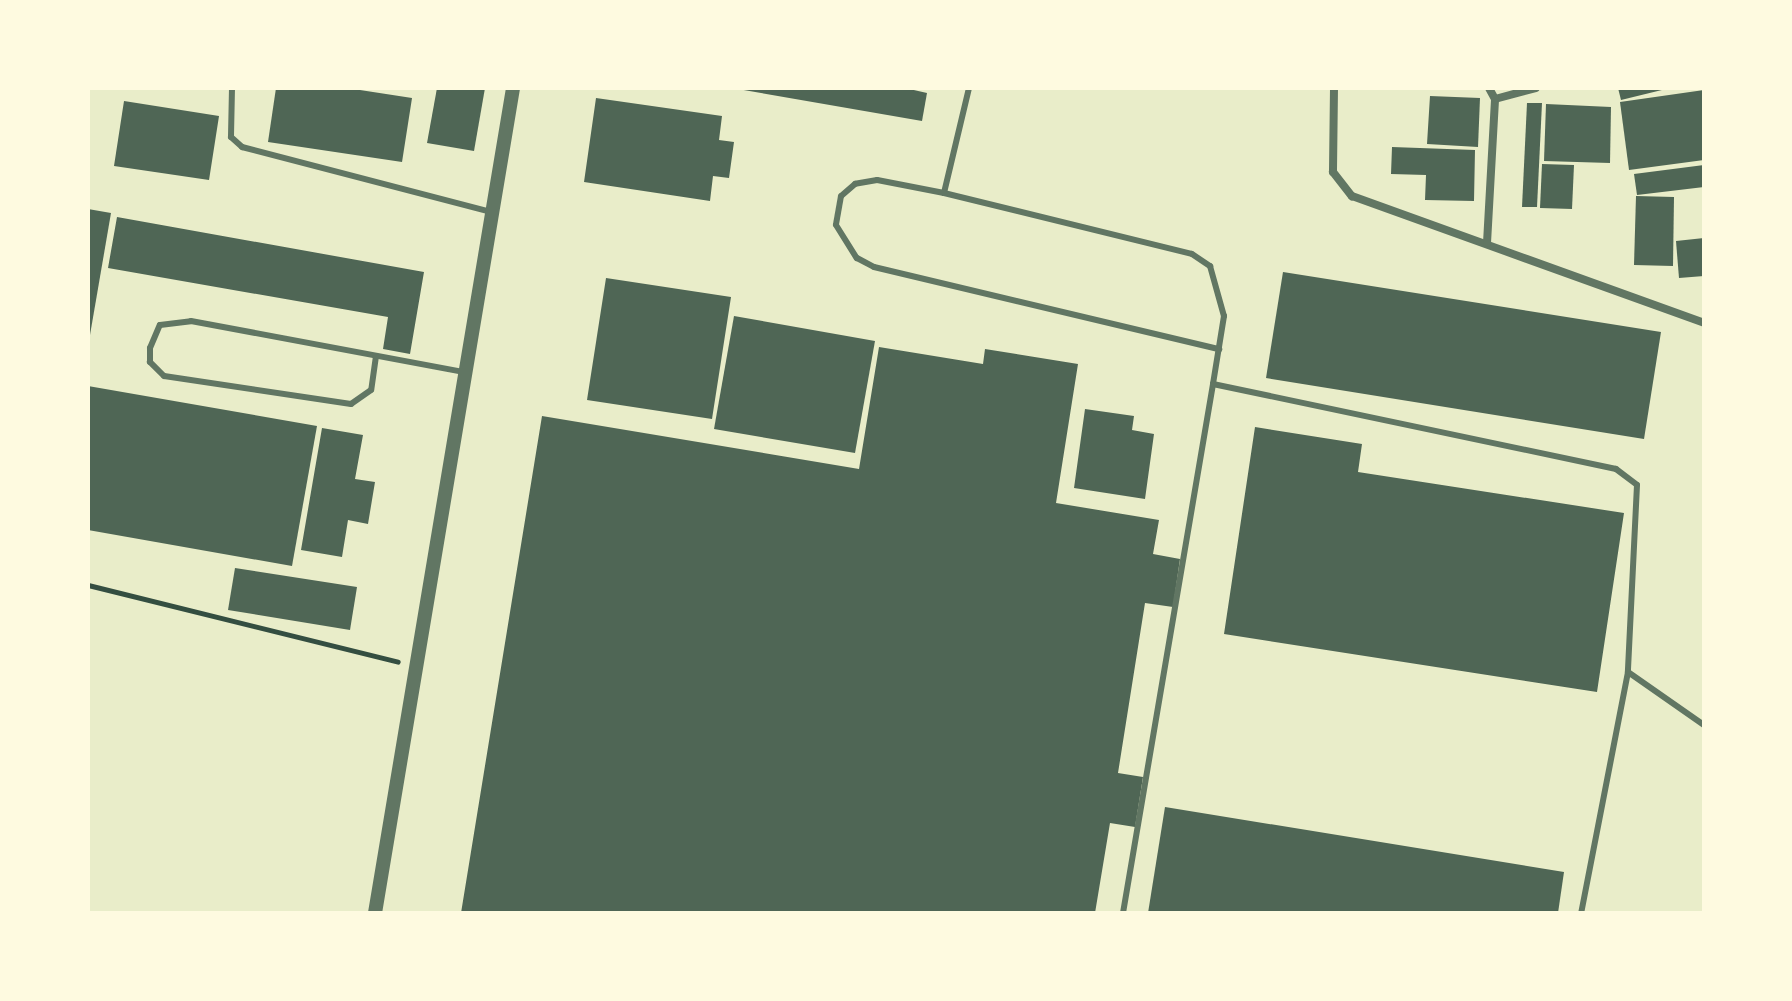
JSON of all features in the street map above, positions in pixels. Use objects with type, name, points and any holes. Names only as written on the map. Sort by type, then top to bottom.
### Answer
[{"type":"street","points":[[375,913],[513,88]]},
{"type":"street","points":[[1334,88],[1333,172],[1352,196],[1704,323]]},
{"type":"street","points":[[1487,243],[1495,99],[1489,88]]},
{"type":"street","points":[[1495,99],[1536,88]]},
{"type":"lane","points":[[232,88],[231,137],[242,147],[492,212]]},
{"type":"lane","points":[[944,193],[969,88]]},
{"type":"lane","points":[[1123,913],[1219,349],[1224,316],[1220,288],[1210,266],[1192,254],[944,193],[877,180],[855,184],[841,196],[836,225],[857,258],[874,267],[1219,349]]},
{"type":"lane","points":[[376,356],[371,390],[351,404],[164,376],[150,362],[150,348],[160,325],[191,321],[465,372]]},
{"type":"lane","points":[[1213,384],[1627,474],[1637,485],[1639,501],[1628,672],[1581,913]]},
{"type":"lane","points":[[1628,672],[1704,725]]},
{"type":"path","points":[[88,585],[414,666]]},
{"type":"building","points":[[276,88],[347,88],[412,98],[402,162],[268,142]]},
{"type":"building","points":[[437,88],[485,88],[474,151],[427,143]]},
{"type":"building","points":[[732,88],[905,88],[927,93],[922,121]]},
{"type":"building","points":[[1618,88],[1666,88],[1666,89],[1621,100]]},
{"type":"building","points":[[1704,90],[1704,160],[1629,170],[1620,102]]},
{"type":"building","points":[[1430,96],[1480,98],[1478,147],[1427,144]]},
{"type":"building","points":[[596,98],[722,116],[719,140],[734,142],[729,178],[713,176],[710,201],[584,182]]},
{"type":"building","points":[[124,101],[219,116],[209,180],[114,166]]},
{"type":"building","points":[[1527,103],[1542,103],[1537,207],[1522,207]]},
{"type":"building","points":[[1546,104],[1611,107],[1610,163],[1544,161]]},
{"type":"building","points":[[1392,147],[1475,150],[1474,201],[1425,200],[1426,175],[1391,174]]},
{"type":"building","points":[[1542,164],[1574,165],[1572,209],[1540,208]]},
{"type":"building","points":[[1704,165],[1704,187],[1637,195],[1634,174]]},
{"type":"building","points":[[1636,196],[1674,197],[1673,266],[1634,265]]},
{"type":"building","points":[[88,209],[111,213],[90,335],[88,335]]},
{"type":"building","points":[[117,217],[424,272],[410,354],[383,349],[388,317],[108,268]]},
{"type":"building","points":[[1704,238],[1704,276],[1679,278],[1676,241]]},
{"type":"building","points":[[1283,272],[1661,332],[1644,439],[1266,378]]},
{"type":"building","points":[[606,278],[731,297],[712,419],[587,400]]},
{"type":"building","points":[[734,316],[875,341],[855,453],[714,429]]},
{"type":"building","points":[[879,347],[983,364],[985,349],[1078,364],[1056,503],[1159,520],[1153,554],[1180,559],[1173,607],[1145,603],[1118,773],[1143,777],[1135,827],[1110,823],[1095,913],[461,913],[542,416],[859,469]]},
{"type":"building","points":[[88,386],[317,426],[292,566],[88,530]]},
{"type":"building","points":[[1085,409],[1134,416],[1132,430],[1154,434],[1145,499],[1074,488]]},
{"type":"building","points":[[1255,427],[1362,444],[1358,472],[1624,513],[1597,692],[1224,634]]},
{"type":"building","points":[[322,428],[363,435],[355,479],[375,482],[368,524],[348,520],[342,557],[301,550]]},
{"type":"building","points":[[235,568],[357,587],[350,630],[228,610]]},
{"type":"building","points":[[1165,807],[1564,872],[1558,913],[1148,913]]}]
